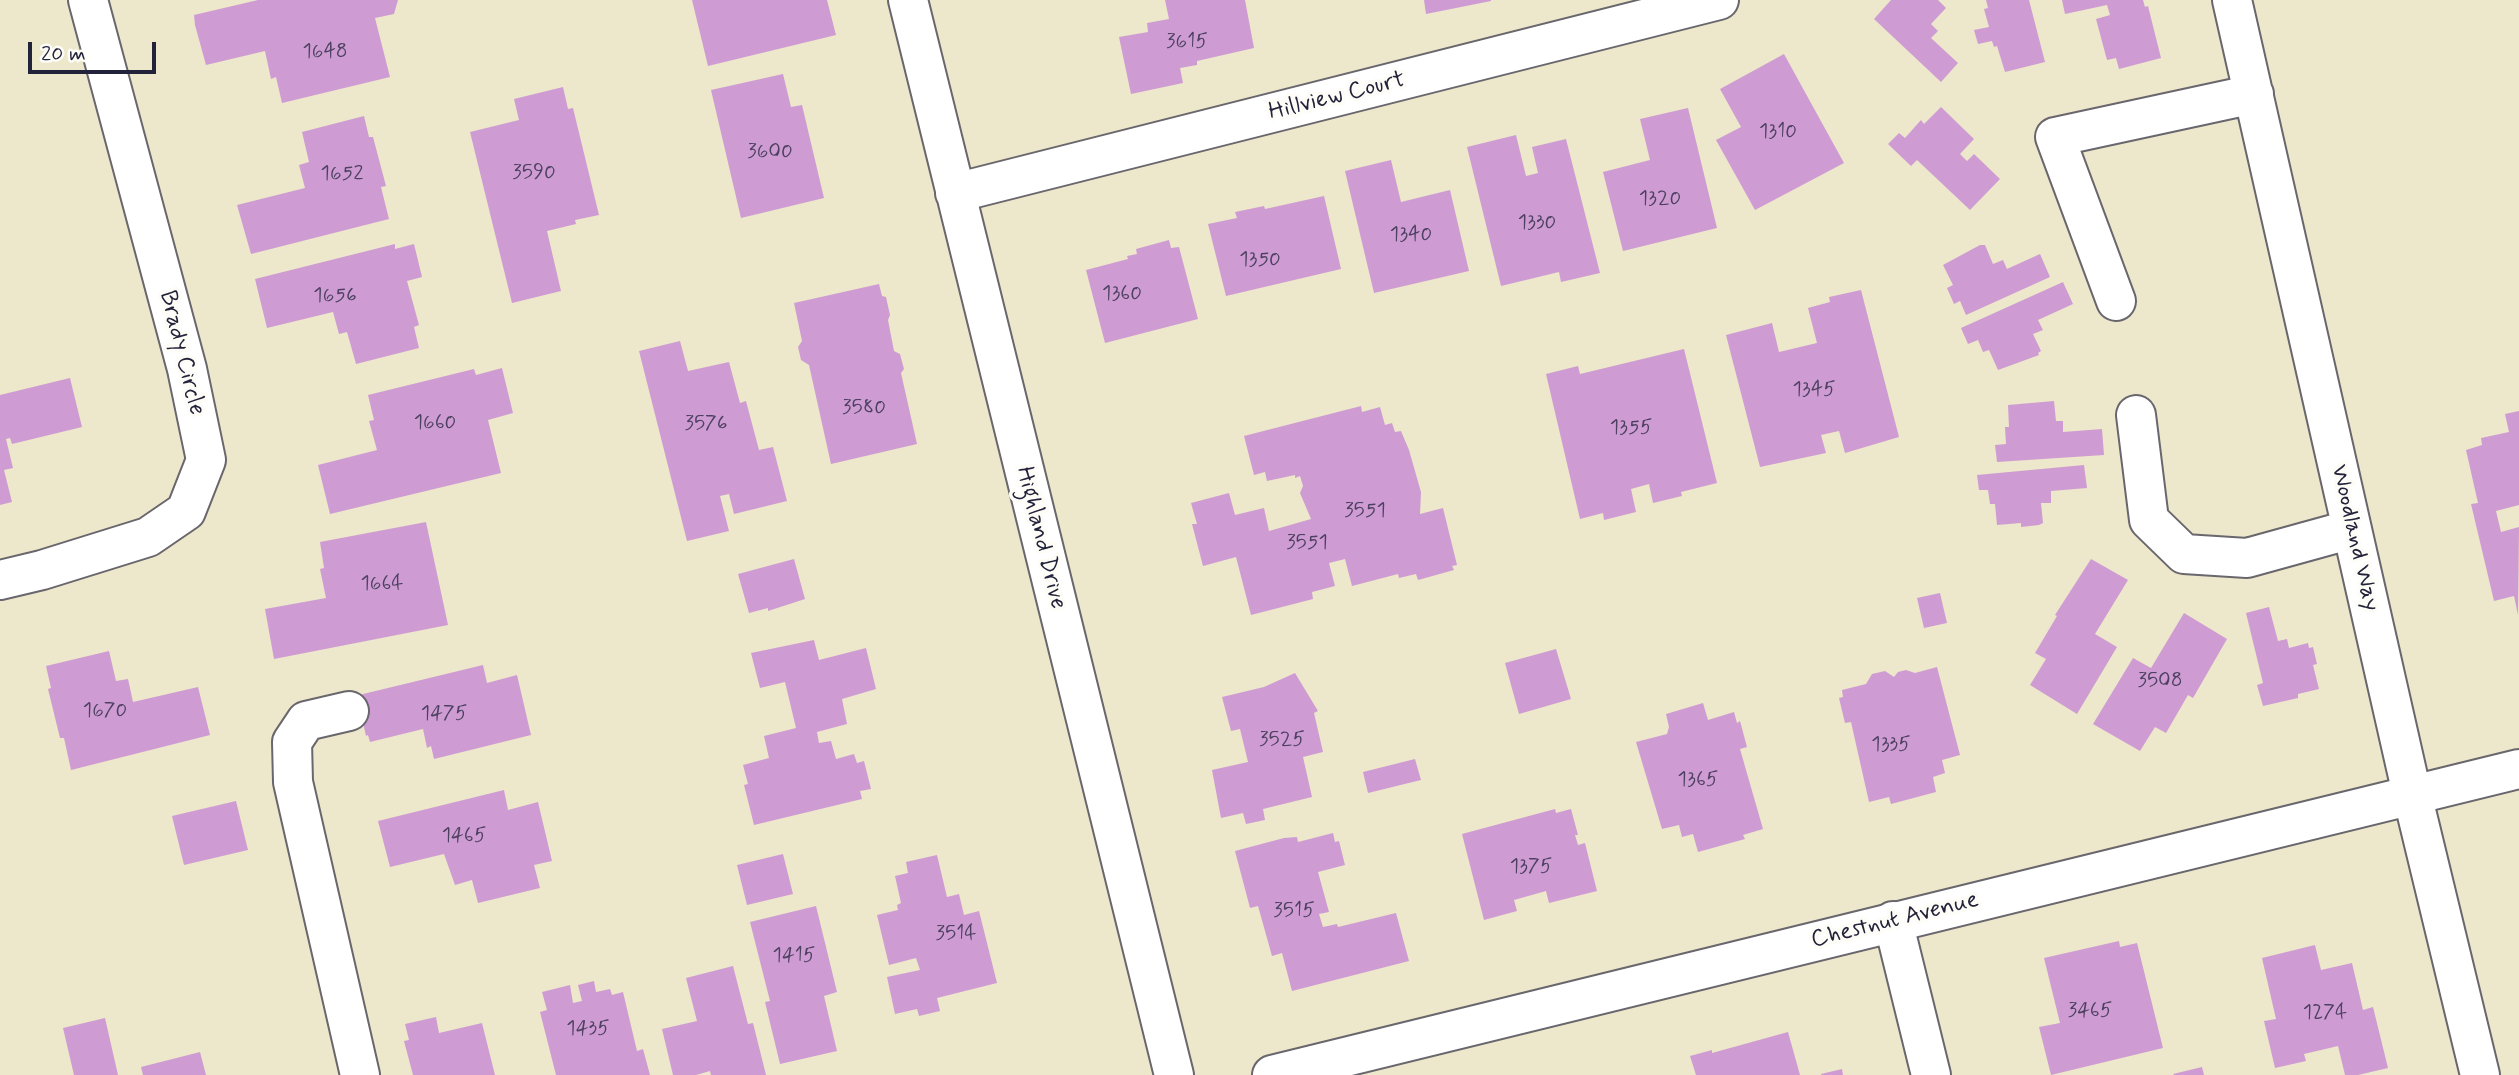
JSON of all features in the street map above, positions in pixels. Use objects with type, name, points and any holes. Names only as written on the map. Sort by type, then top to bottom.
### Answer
[{"type":"street","name":"Brady Circle","points":[[0,580],[42,570],[148,537],[186,511],[206,460],[187,369],[88,0]]},
{"type":"street","name":"Highland Drive","points":[[908,0],[1174,1075]]},
{"type":"street","name":"Hillview Court","points":[[955,193],[1719,0]]},
{"type":"street","name":"Woodland Way","points":[[2232,0],[2412,794],[2480,1075]]},
{"type":"street","points":[[2116,301],[2055,137],[2254,94]]},
{"type":"street","points":[[2136,415],[2149,520],[2184,554],[2248,558],[2352,529]]},
{"type":"street","points":[[349,711],[306,721],[292,742],[293,782],[360,1075]]},
{"type":"street","name":"Chestnut Avenue","points":[[1272,1075],[2519,769]]},
{"type":"street","points":[[1893,921],[1931,1075]]},
{"type":"building","points":[[258,0],[398,0],[394,14],[375,18],[390,77],[282,103],[276,77],[271,79],[265,51],[206,65],[194,15]]},
{"type":"building","points":[[692,0],[827,0],[836,35],[708,66]]},
{"type":"building","points":[[1165,0],[1245,0],[1254,48],[1197,61],[1197,65],[1180,68],[1183,83],[1131,94],[1119,37],[1148,32],[1147,23],[1169,19]]},
{"type":"building","points":[[1424,0],[1491,0],[1491,1],[1426,14]]},
{"type":"building","points":[[1891,0],[1938,0],[1946,8],[1931,24],[1938,31],[1931,38],[1958,63],[1941,82],[1874,19]]},
{"type":"building","points":[[1986,0],[2029,0],[2045,62],[2005,72],[1997,46],[1994,47],[1992,41],[1978,44],[1974,30],[1989,27],[1984,9],[1988,8]]},
{"type":"building","points":[[2062,0],[2143,0],[2145,7],[2148,6],[2161,58],[2119,69],[2116,58],[2107,60],[2096,19],[2110,15],[2107,5],[2065,14]]},
{"type":"building","points":[[1784,54],[1844,163],[1755,210],[1716,140],[1741,127],[1720,89]]},
{"type":"building","points":[[783,74],[791,107],[802,105],[824,198],[741,218],[711,90]]},
{"type":"building","points":[[563,87],[568,109],[573,108],[599,215],[575,220],[576,224],[547,231],[561,291],[512,303],[470,132],[519,120],[514,99]]},
{"type":"building","points":[[1941,107],[1974,139],[1960,154],[1967,161],[1974,154],[2000,179],[1970,210],[1917,160],[1911,166],[1888,144],[1899,133],[1905,138],[1921,120],[1924,124]]},
{"type":"building","points":[[1688,108],[1717,228],[1623,251],[1603,172],[1650,160],[1640,119]]},
{"type":"building","points":[[364,116],[369,137],[373,137],[386,186],[381,187],[389,219],[251,254],[237,205],[305,188],[299,165],[309,162],[302,132]]},
{"type":"building","points":[[1516,135],[1526,176],[1538,173],[1532,147],[1566,139],[1600,273],[1561,282],[1559,272],[1501,286],[1467,147]]},
{"type":"building","points":[[1391,160],[1401,202],[1450,190],[1469,271],[1374,293],[1345,171]]},
{"type":"building","points":[[1324,196],[1341,269],[1226,296],[1208,224],[1237,218],[1235,212],[1264,206],[1265,209]]},
{"type":"building","points":[[1169,240],[1171,248],[1179,247],[1198,319],[1105,343],[1086,270],[1128,259],[1127,256],[1137,254],[1136,249]]},
{"type":"building","points":[[395,244],[395,249],[414,244],[422,277],[407,281],[419,325],[414,327],[419,348],[356,364],[347,332],[339,334],[333,312],[267,328],[255,279]]},
{"type":"building","points":[[1980,245],[1985,245],[1993,264],[2003,260],[2007,269],[2040,254],[2050,277],[1966,315],[1960,301],[1954,304],[1947,288],[1953,285],[1943,265]]},
{"type":"building","points":[[2063,282],[2073,304],[2038,320],[2043,330],[2033,334],[2041,351],[2039,355],[1998,370],[1989,350],[1983,352],[1978,340],[1968,344],[1961,328]]},
{"type":"building","points":[[879,284],[882,296],[886,297],[894,351],[900,354],[904,369],[901,373],[917,444],[831,464],[809,365],[801,360],[798,347],[802,341],[794,303]]},
{"type":"building","points":[[1861,290],[1899,437],[1845,453],[1839,431],[1821,435],[1826,453],[1760,467],[1726,335],[1772,323],[1779,352],[1817,343],[1808,308],[1830,302],[1829,297]]},
{"type":"building","points":[[680,341],[688,371],[729,362],[740,403],[746,401],[759,450],[773,447],[787,501],[734,514],[729,494],[720,496],[729,531],[687,541],[639,351]]},
{"type":"building","points":[[1684,349],[1717,483],[1681,492],[1682,496],[1653,503],[1649,484],[1631,489],[1636,512],[1604,520],[1603,513],[1580,519],[1546,374],[1578,366],[1580,374]]},
{"type":"building","points":[[502,368],[513,413],[488,420],[501,473],[330,514],[318,465],[377,450],[369,421],[374,420],[368,395],[474,369],[476,375]]},
{"type":"building","points":[[70,378],[82,427],[12,444],[10,438],[6,439],[13,468],[4,470],[12,502],[0,505],[0,395]]},
{"type":"building","points":[[2054,401],[2056,421],[2063,421],[2063,432],[2102,429],[2104,455],[1997,462],[1995,445],[2006,444],[2005,427],[2009,427],[2008,405]]},
{"type":"building","points":[[1361,406],[1362,412],[1380,407],[1385,425],[1392,423],[1395,432],[1401,431],[1421,492],[1420,514],[1443,508],[1457,565],[1452,566],[1454,570],[1418,580],[1416,574],[1399,578],[1398,574],[1352,586],[1345,559],[1329,563],[1335,586],[1312,592],[1313,599],[1251,615],[1236,557],[1203,566],[1192,524],[1197,524],[1191,503],[1229,493],[1235,515],[1264,508],[1269,531],[1311,519],[1300,493],[1303,486],[1300,476],[1267,481],[1265,472],[1254,475],[1244,436]]},
{"type":"building","points":[[2519,411],[2519,505],[2496,511],[2501,532],[2519,527],[2518,615],[2514,596],[2494,601],[2471,504],[2478,503],[2466,450],[2482,445],[2481,438],[2509,432],[2505,414]]},
{"type":"building","points":[[2084,465],[2087,488],[2051,491],[2051,503],[2041,503],[2043,523],[2039,525],[1997,525],[1995,504],[1990,504],[1988,490],[1979,490],[1977,475]]},
{"type":"building","points":[[426,522],[448,625],[274,659],[265,609],[326,598],[320,569],[324,568],[320,542]]},
{"type":"building","points":[[794,559],[805,599],[768,611],[768,608],[749,613],[738,574]]},
{"type":"building","points":[[2091,559],[2128,580],[2095,634],[2117,647],[2077,714],[2030,685],[2046,659],[2035,653],[2057,616],[2055,615]]},
{"type":"building","points":[[1940,593],[1947,623],[1924,628],[1917,598]]},
{"type":"building","points":[[2269,607],[2278,641],[2287,639],[2289,648],[2308,643],[2309,648],[2313,647],[2317,664],[2313,665],[2319,689],[2298,694],[2298,698],[2263,706],[2257,685],[2263,683],[2246,613]]},
{"type":"building","points":[[2184,613],[2227,639],[2193,698],[2188,695],[2166,733],[2155,727],[2140,751],[2093,724],[2133,658],[2151,668]]},
{"type":"building","points":[[814,640],[819,660],[866,648],[876,689],[842,699],[847,724],[817,732],[819,743],[831,741],[836,759],[854,754],[857,763],[864,761],[871,789],[860,791],[862,799],[754,825],[744,785],[748,784],[743,765],[769,758],[764,736],[796,728],[785,682],[760,688],[751,653]]},
{"type":"building","points":[[1556,649],[1571,699],[1519,714],[1505,663]]},
{"type":"building","points":[[109,651],[116,681],[128,679],[133,702],[198,687],[210,735],[71,770],[48,689],[51,688],[46,666]]},
{"type":"building","points":[[483,665],[487,683],[517,675],[531,735],[434,759],[431,746],[427,748],[423,729],[370,742],[368,735],[366,736],[359,695]]},
{"type":"building","points":[[1937,667],[1960,755],[1942,760],[1945,773],[1933,777],[1936,792],[1891,804],[1889,797],[1869,802],[1851,722],[1845,723],[1839,698],[1843,697],[1842,690],[1866,684],[1872,674],[1885,671],[1894,677],[1898,672],[1906,670],[1915,673]]},
{"type":"building","points":[[1295,673],[1318,711],[1314,713],[1323,752],[1303,757],[1312,797],[1263,809],[1265,820],[1246,824],[1243,813],[1221,818],[1212,770],[1248,762],[1240,729],[1231,731],[1222,697],[1264,687]]},
{"type":"building","points":[[1703,703],[1708,720],[1734,712],[1737,723],[1740,721],[1747,747],[1740,749],[1763,829],[1743,835],[1745,839],[1698,852],[1693,834],[1682,837],[1679,825],[1662,829],[1636,742],[1667,734],[1669,727],[1666,714]]},
{"type":"building","points":[[1415,759],[1421,780],[1368,793],[1363,772]]},
{"type":"building","points":[[504,790],[508,810],[538,802],[552,861],[534,865],[540,888],[478,903],[472,880],[455,885],[444,854],[390,867],[378,821]]},
{"type":"building","points":[[236,801],[248,850],[184,865],[172,816]]},
{"type":"building","points":[[1555,809],[1556,813],[1571,809],[1578,845],[1585,843],[1597,891],[1549,903],[1546,891],[1514,900],[1517,911],[1484,920],[1462,834]]},
{"type":"building","points":[[1333,833],[1335,842],[1339,841],[1345,865],[1318,872],[1329,912],[1319,914],[1323,927],[1337,924],[1338,927],[1396,913],[1409,961],[1292,991],[1282,953],[1272,956],[1258,906],[1250,908],[1235,851],[1284,838],[1297,837],[1298,842]]},
{"type":"building","points":[[783,854],[793,894],[747,905],[737,865]]},
{"type":"building","points":[[937,855],[947,897],[959,894],[964,915],[979,911],[997,983],[937,998],[940,1011],[919,1016],[917,1009],[895,1014],[887,977],[920,970],[916,958],[889,965],[877,915],[898,910],[897,905],[901,903],[895,876],[908,873],[906,862]]},
{"type":"building","points":[[816,906],[837,992],[824,996],[837,1051],[780,1064],[765,1002],[770,1001],[750,922]]},
{"type":"building","points":[[2119,941],[2120,947],[2137,943],[2163,1048],[2051,1075],[2039,1027],[2060,1023],[2044,958]]},
{"type":"building","points":[[2315,945],[2321,970],[2352,963],[2363,1010],[2373,1007],[2388,1068],[2345,1075],[2338,1046],[2304,1054],[2306,1061],[2275,1068],[2264,1021],[2276,1019],[2262,958]]},
{"type":"building","points":[[733,966],[748,1024],[753,1023],[766,1075],[711,1075],[710,1071],[696,1075],[673,1075],[662,1029],[697,1021],[686,978]]},
{"type":"building","points":[[594,981],[596,992],[610,989],[612,995],[623,992],[637,1051],[643,1049],[650,1075],[556,1075],[540,1012],[547,1010],[542,992],[570,985],[573,1003],[582,1001],[578,985]]},
{"type":"building","points":[[436,1017],[439,1033],[482,1023],[495,1075],[413,1075],[404,1041],[409,1040],[405,1024]]},
{"type":"building","points":[[105,1018],[118,1075],[74,1075],[63,1028]]},
{"type":"building","points":[[1788,1032],[1800,1075],[1696,1075],[1690,1056],[1712,1050],[1712,1053]]},
{"type":"building","points":[[200,1052],[206,1075],[143,1075],[141,1067]]},
{"type":"building","points":[[2202,1067],[2204,1075],[2173,1074]]},
{"type":"building","points":[[1842,1069],[1843,1075],[1821,1075],[1821,1074]]}]
